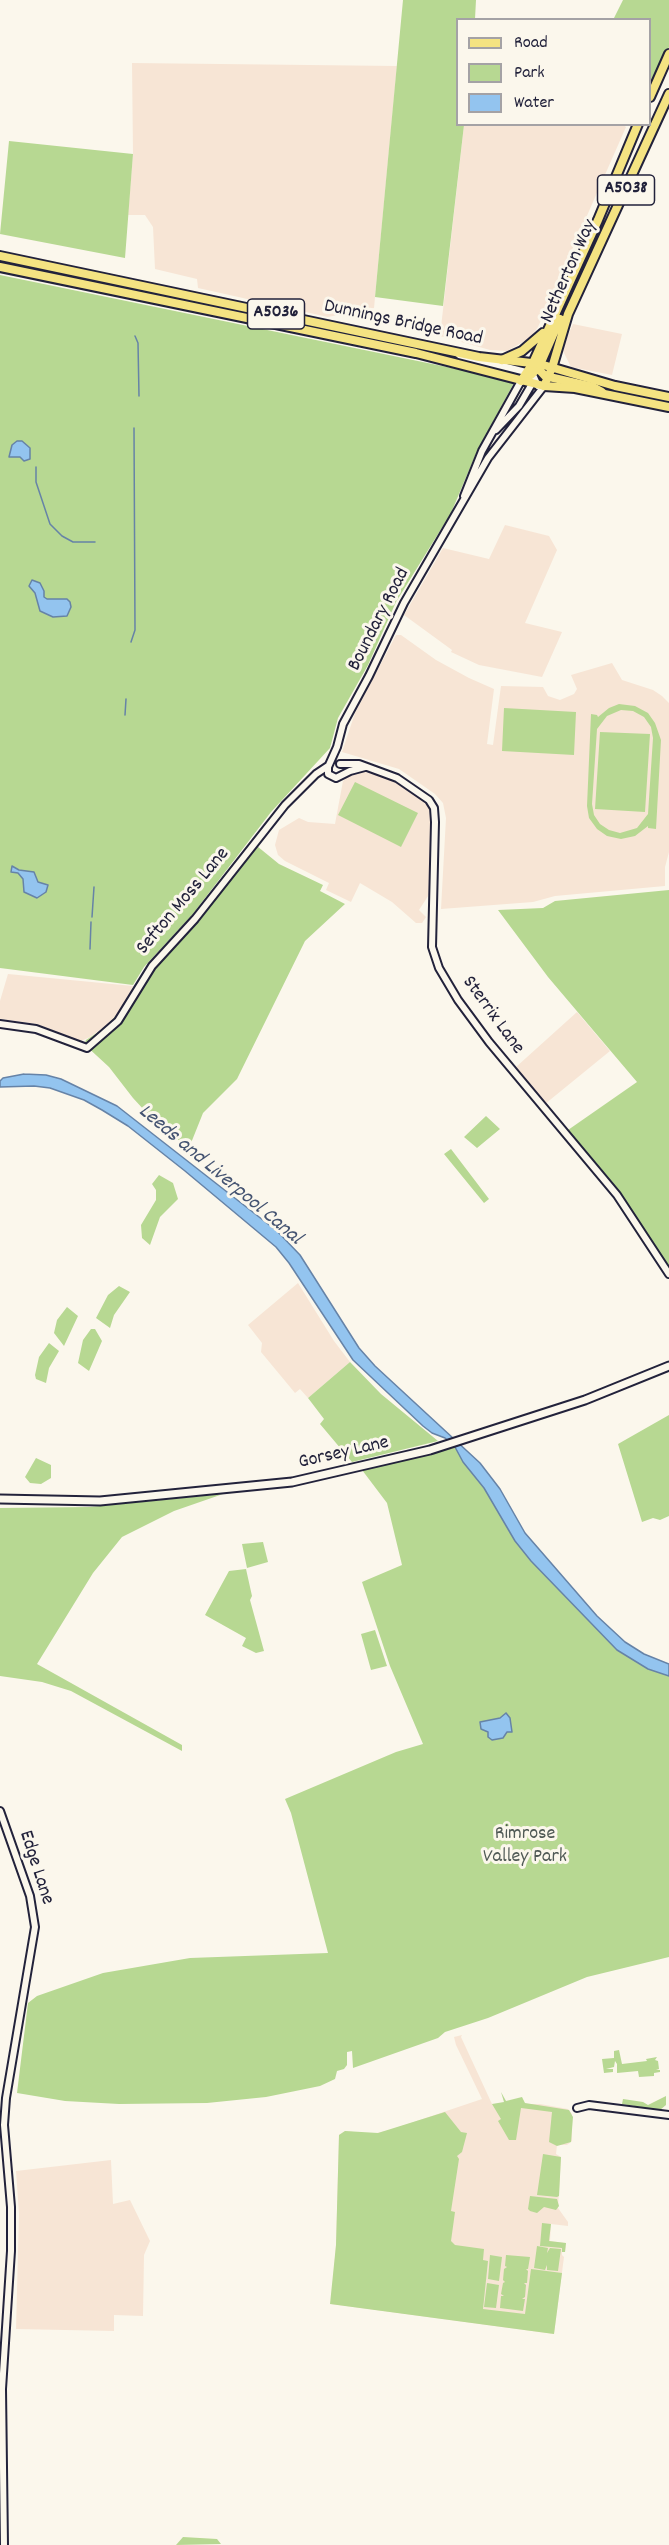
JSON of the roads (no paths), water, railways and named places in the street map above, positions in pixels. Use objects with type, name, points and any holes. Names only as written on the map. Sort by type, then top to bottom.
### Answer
[{"type":"main road","points":[[651,95],[669,54]]},
{"type":"main road","name":"Netherton Way","points":[[536,374],[558,340],[669,94]]},
{"type":"main road","name":"Netherton Way","points":[[536,374],[548,328],[598,220],[637,126]]},
{"type":"main road","name":"Dunnings Bridge Road","points":[[0,256],[502,360],[536,374]]},
{"type":"main road","name":"Dunnings Bridge Road","points":[[0,267],[416,353],[536,374]]},
{"type":"main road","points":[[143,291],[158,295],[163,301]]},
{"type":"main road","points":[[536,374],[561,319],[574,302]]},
{"type":"main road","points":[[502,360],[528,347],[548,328]]},
{"type":"main road","name":"A5036","points":[[536,374],[561,371],[615,386],[669,397]]},
{"type":"main road","name":"A5036","points":[[536,374],[575,388],[669,408]]},
{"type":"main road","name":"Gorsey Lane","points":[[0,1501],[100,1501],[292,1482],[400,1458],[445,1445],[585,1400],[669,1366]]},
{"type":"street","points":[[450,351],[465,358],[536,374],[519,406],[489,437]]},
{"type":"street","name":"Boundary Road","points":[[329,765],[343,724],[404,603],[488,458],[535,398],[536,374]]},
{"type":"street","name":"Boundary Road","points":[[459,510],[473,471],[489,437],[536,374]]},
{"type":"street","name":"Boundary Road","points":[[337,747],[340,764]]},
{"type":"street","points":[[329,776],[327,772],[329,765],[335,762],[340,764],[343,771],[342,776]]},
{"type":"street","name":"Sterrix Lane","points":[[340,764],[359,764],[410,785],[429,800],[434,808],[432,947],[439,968],[458,1000],[516,1077],[607,1182],[669,1274]]},
{"type":"street","name":"Sefton Moss Lane","points":[[0,1024],[36,1029],[87,1048],[118,1021],[152,966],[195,919],[285,805],[329,765]]},
{"type":"street","points":[[312,779],[329,776],[336,778],[365,767]]},
{"type":"street","name":"Edge Lane","points":[[0,1811],[30,1896],[34,1928],[3,2126],[11,2208],[11,2252],[2,2390],[4,2545]]},
{"type":"street","points":[[577,2108],[589,2105],[669,2115]]},
{"type":"water","points":[[17,441],[22,441],[30,448],[30,459],[24,461],[20,457],[9,457],[12,445]]},
{"type":"water","points":[[32,580],[40,583],[44,597],[47,599],[67,599],[70,602],[71,607],[67,616],[53,617],[40,611],[35,593],[29,586]]},
{"type":"water","points":[[12,866],[19,870],[34,872],[38,882],[48,885],[46,892],[37,898],[24,892],[23,879],[18,873],[11,872]]},
{"type":"water","points":[[24,1074],[46,1075],[61,1079],[117,1106],[277,1231],[300,1255],[359,1348],[375,1366],[480,1463],[500,1489],[525,1533],[597,1616],[625,1642],[644,1654],[669,1664],[669,1676],[648,1669],[617,1650],[531,1561],[515,1541],[484,1488],[463,1462],[455,1447],[445,1438],[432,1433],[423,1426],[353,1360],[276,1247],[128,1126],[102,1110],[84,1100],[50,1088],[0,1087],[0,1081],[3,1078]]},
{"type":"water","points":[[506,1713],[510,1718],[512,1732],[507,1732],[503,1738],[492,1740],[488,1737],[488,1732],[481,1729],[480,1722],[500,1718]]},
{"type":"waterway","points":[[135,336],[138,343],[139,396]]},
{"type":"waterway","points":[[131,642],[135,630],[134,428]]},
{"type":"waterway","points":[[36,467],[36,482],[50,524],[62,536],[73,542],[95,542]]},
{"type":"waterway","points":[[125,715],[126,699]]},
{"type":"waterway","points":[[92,917],[94,887]]},
{"type":"waterway","points":[[90,949],[91,922]]},
{"type":"water label","name":"Leeds and Liverpool Canal","points":[[219,1176]]},
{"type":"park label","name":"Rimrose Valley Park","points":[[525,1846]]}]
